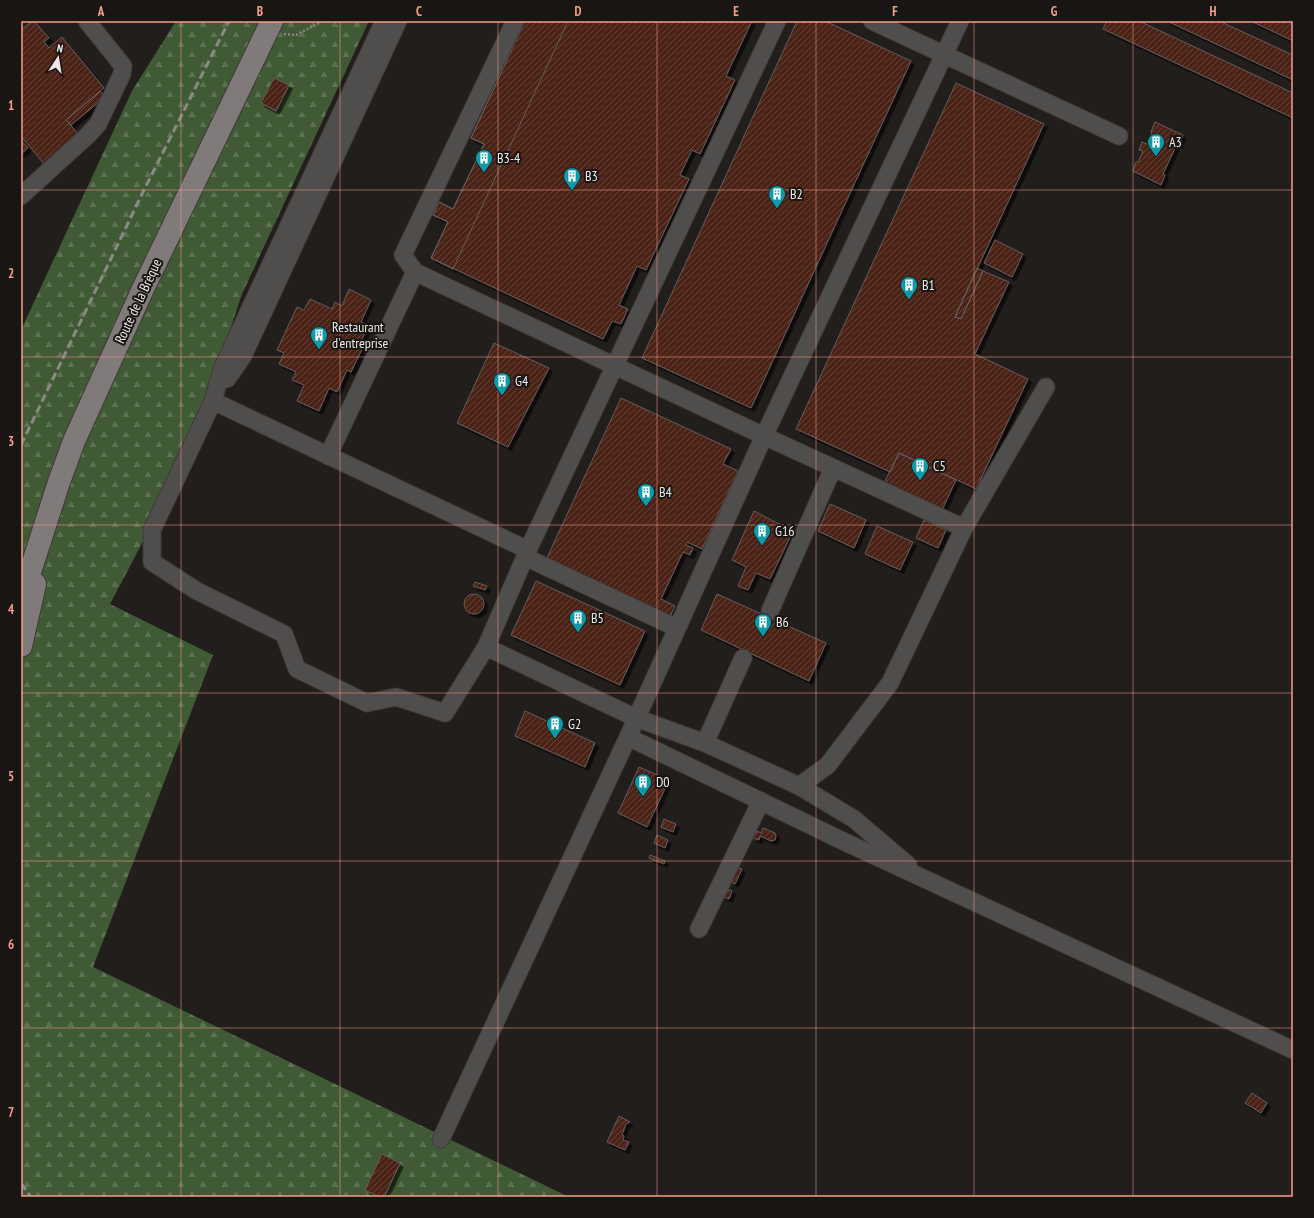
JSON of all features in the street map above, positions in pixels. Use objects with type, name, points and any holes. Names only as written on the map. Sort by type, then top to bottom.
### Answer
[{"type":"main road","name":"Route de la Brèque","points":[[22,595],[74,441],[123,333],[274,27]]},
{"type":"main road","points":[[21,646],[59,482]]},
{"type":"street","points":[[21,196],[88,135],[98,124],[122,74],[123,66],[86,21]]},
{"type":"street","points":[[213,401],[222,369],[384,21]]},
{"type":"street","points":[[398,21],[243,356],[213,401],[152,530],[152,562],[197,591],[284,634],[297,669],[367,703],[396,696],[445,713],[486,647],[526,554],[777,21]]},
{"type":"street","points":[[515,21],[403,255],[415,272],[964,528]]},
{"type":"street","points":[[441,1138],[628,738],[764,436],[960,21]]},
{"type":"street","points":[[879,23],[1119,136]]},
{"type":"street","points":[[328,456],[415,272]]},
{"type":"street","points":[[799,786],[828,765],[890,682],[964,528],[1046,387]]},
{"type":"street","points":[[213,401],[677,628]]},
{"type":"street","points":[[770,611],[833,468]]},
{"type":"street","points":[[486,647],[636,718],[705,743],[799,786],[854,819],[924,878]]},
{"type":"street","points":[[705,743],[743,658]]},
{"type":"street","points":[[628,738],[845,842],[1293,1050]]},
{"type":"street","points":[[699,929],[760,801]]},
{"type":"path","points":[[274,27],[296,36],[324,21]]},
{"type":"green space","points":[[176,21],[369,21],[242,294],[188,456],[110,604],[213,655],[93,967],[569,1197],[21,1197],[21,330],[132,91]]},
{"type":"building","points":[[34,21],[49,38],[44,42],[49,48],[62,37],[104,88],[66,120],[79,135],[44,164],[21,136],[21,30]]},
{"type":"building","name":"B3","points":[[525,21],[752,21],[726,76],[735,80],[700,154],[692,150],[680,175],[689,179],[646,270],[637,266],[619,305],[628,309],[621,324],[612,321],[603,339],[431,258],[448,222],[433,215],[439,202],[453,209],[484,144],[471,138]]},
{"type":"building","name":"B3-4","points":[[525,21],[568,21],[453,269],[431,258],[448,222],[433,215],[439,202],[453,209],[484,144],[471,138]]},
{"type":"building","name":"B2","points":[[797,21],[825,21],[911,61],[751,408],[642,358]]},
{"type":"building","points":[[1107,21],[1139,21],[1293,93],[1293,118],[1103,29]]},
{"type":"building","points":[[1167,21],[1219,21],[1293,55],[1293,80]]},
{"type":"building","points":[[1251,21],[1293,21],[1293,41]]},
{"type":"building","points":[[274,78],[289,85],[276,111],[261,103]]},
{"type":"building","name":"B1","points":[[956,83],[1044,124],[955,317],[961,319],[983,271],[1009,282],[975,354],[1028,379],[976,489],[899,453],[890,472],[796,429]]},
{"type":"building","points":[[100,91],[105,97],[71,125],[66,120]]},
{"type":"building","name":"A3","points":[[1155,122],[1183,135],[1179,145],[1177,144],[1163,174],[1165,175],[1161,185],[1133,171],[1136,162],[1138,162],[1143,151],[1139,150],[1142,142],[1147,144]]},
{"type":"building","points":[[21,140],[28,148],[21,154]]},
{"type":"building","points":[[995,240],[1023,254],[1012,277],[984,263]]},
{"type":"building","points":[[977,268],[983,271],[961,319],[955,317]]},
{"type":"building","name":"Restaurant d'entreprise","points":[[349,289],[371,300],[361,322],[368,326],[358,348],[362,349],[351,372],[347,370],[337,392],[329,388],[319,411],[297,401],[304,385],[292,380],[296,372],[279,364],[284,353],[277,350],[297,307],[304,310],[310,299],[332,309],[335,302],[342,306]]},
{"type":"building","name":"G4","points":[[494,343],[549,368],[508,447],[457,423]]},
{"type":"building","name":"B4","points":[[621,398],[731,449],[723,464],[738,471],[702,549],[687,542],[686,545],[693,548],[690,555],[683,552],[661,599],[675,606],[670,617],[546,560]]},
{"type":"building","name":"C5","points":[[899,453],[956,480],[942,510],[884,483]]},
{"type":"building","points":[[830,504],[866,520],[854,548],[818,531]]},
{"type":"building","name":"G16","points":[[754,511],[793,531],[770,579],[756,573],[748,590],[738,586],[746,567],[732,560]]},
{"type":"building","points":[[924,520],[946,530],[938,548],[916,538]]},
{"type":"building","points":[[877,526],[913,542],[900,570],[865,554]]},
{"type":"building","name":"B5","points":[[536,581],[645,631],[620,685],[511,635]]},
{"type":"building","points":[[475,582],[487,586],[485,590],[473,586]]},
{"type":"building","points":[[470,594],[478,594],[484,600],[484,608],[478,614],[470,614],[464,608],[464,600]]},
{"type":"building","name":"B6","points":[[717,594],[826,643],[809,681],[701,630]]},
{"type":"building","name":"G2","points":[[525,711],[595,743],[585,767],[515,736]]},
{"type":"building","name":"D0","points":[[639,767],[669,780],[647,827],[618,813]]},
{"type":"building","points":[[664,819],[676,824],[673,832],[661,827]]},
{"type":"building","points":[[763,828],[775,833],[775,840],[771,841],[760,836],[759,840],[753,838],[757,831],[761,833]]},
{"type":"building","points":[[657,835],[668,840],[665,848],[654,843]]},
{"type":"building","points":[[650,855],[665,861],[664,864],[649,858]]},
{"type":"building","points":[[737,867],[742,869],[735,884],[731,882]]},
{"type":"building","points":[[728,889],[732,891],[729,899],[724,897]]},
{"type":"building","points":[[1252,1093],[1267,1103],[1261,1113],[1245,1103]]},
{"type":"building","points":[[619,1116],[630,1122],[626,1124],[622,1135],[624,1136],[623,1140],[629,1142],[625,1150],[607,1142]]},
{"type":"building","points":[[382,1154],[400,1163],[384,1197],[379,1197],[365,1190]]},
{"type":"railway","points":[[21,445],[144,190],[229,21]]},
{"type":"railway","points":[[21,1183],[31,1197]]},
{"type":"place","name":"A3","points":[[1156,157]]},
{"type":"place","name":"B3-4","points":[[484,173]]},
{"type":"place","name":"B3","points":[[572,191]]},
{"type":"place","name":"B2","points":[[777,209]]},
{"type":"place","name":"B1","points":[[909,300]]},
{"type":"place","name":"Restaurant d'entreprise","points":[[319,350]]},
{"type":"place","name":"G4","points":[[502,396]]},
{"type":"place","name":"C5","points":[[920,481]]},
{"type":"place","name":"B4","points":[[646,507]]},
{"type":"place","name":"G16","points":[[762,546]]},
{"type":"place","name":"B5","points":[[578,633]]},
{"type":"place","name":"B6","points":[[763,637]]},
{"type":"place","name":"G2","points":[[555,739]]},
{"type":"place","name":"D0","points":[[643,797]]}]
